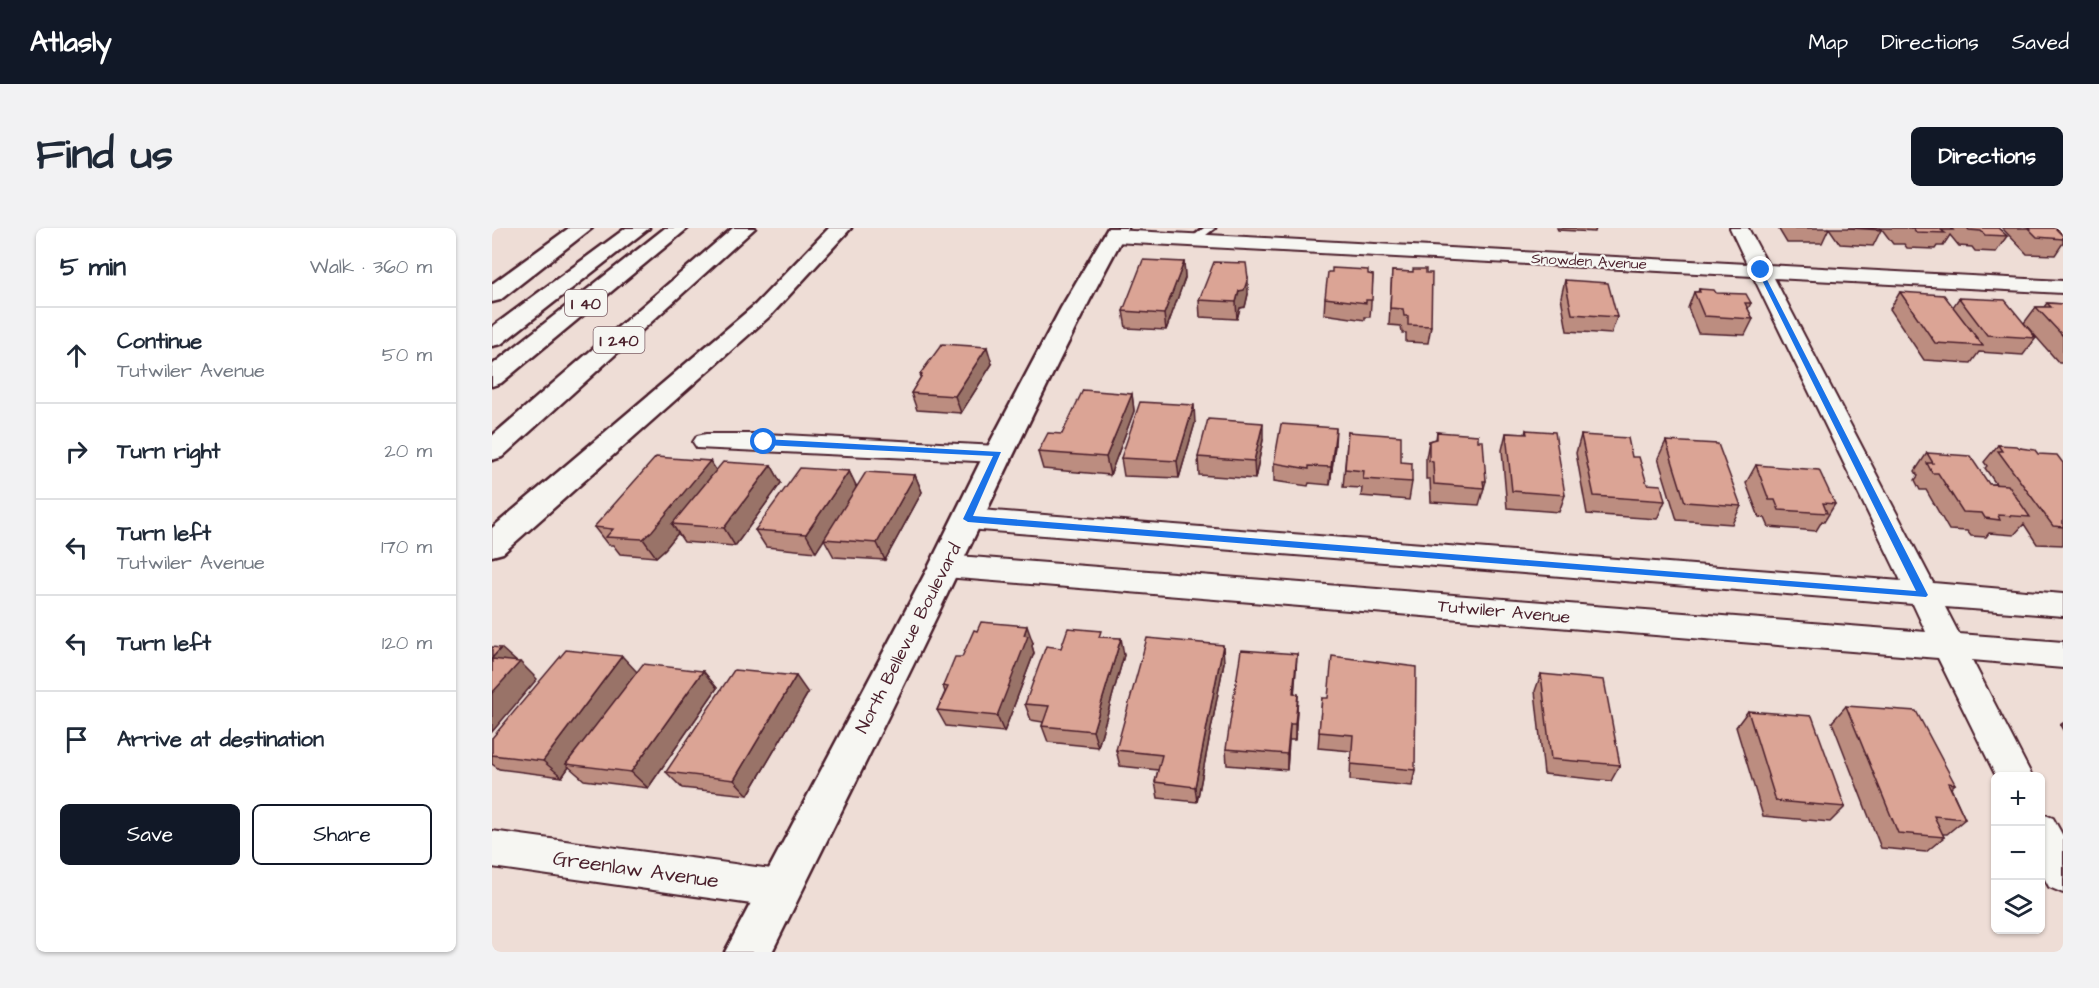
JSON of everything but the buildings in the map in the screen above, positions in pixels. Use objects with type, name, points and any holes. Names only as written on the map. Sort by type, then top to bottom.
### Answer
[{"type":"main road","points":[[492,295],[582,228]]},
{"type":"main road","name":"I 40","points":[[492,339],[639,228]]},
{"type":"main road","name":"I 40","points":[[492,378],[678,228]]},
{"type":"main road","name":"I 240","points":[[492,450],[745,228]]},
{"type":"main road","points":[[492,545],[763,310],[841,228]]},
{"type":"main road","name":"North Bellevue Boulevard","points":[[748,952],[945,566],[998,454],[1073,308],[1116,232]]},
{"type":"street","points":[[1739,228],[2012,772]]},
{"type":"street","name":"Snowden Avenue","points":[[1116,232],[1194,240],[2063,286]]},
{"type":"street","points":[[706,442],[764,442],[998,454]]},
{"type":"street","points":[[968,519],[2063,605]]},
{"type":"street","name":"Tutwiler Avenue","points":[[945,566],[2063,655]]},
{"type":"street","points":[[2045,840],[2063,874]]},
{"type":"street","name":"Greenlaw Avenue","points":[[492,849],[779,889]]},
{"type":"lane","points":[[1194,240],[1210,228]]},
{"type":"route","points":[[764,442],[998,454],[968,519],[1923,595],[1761,270]]}]
